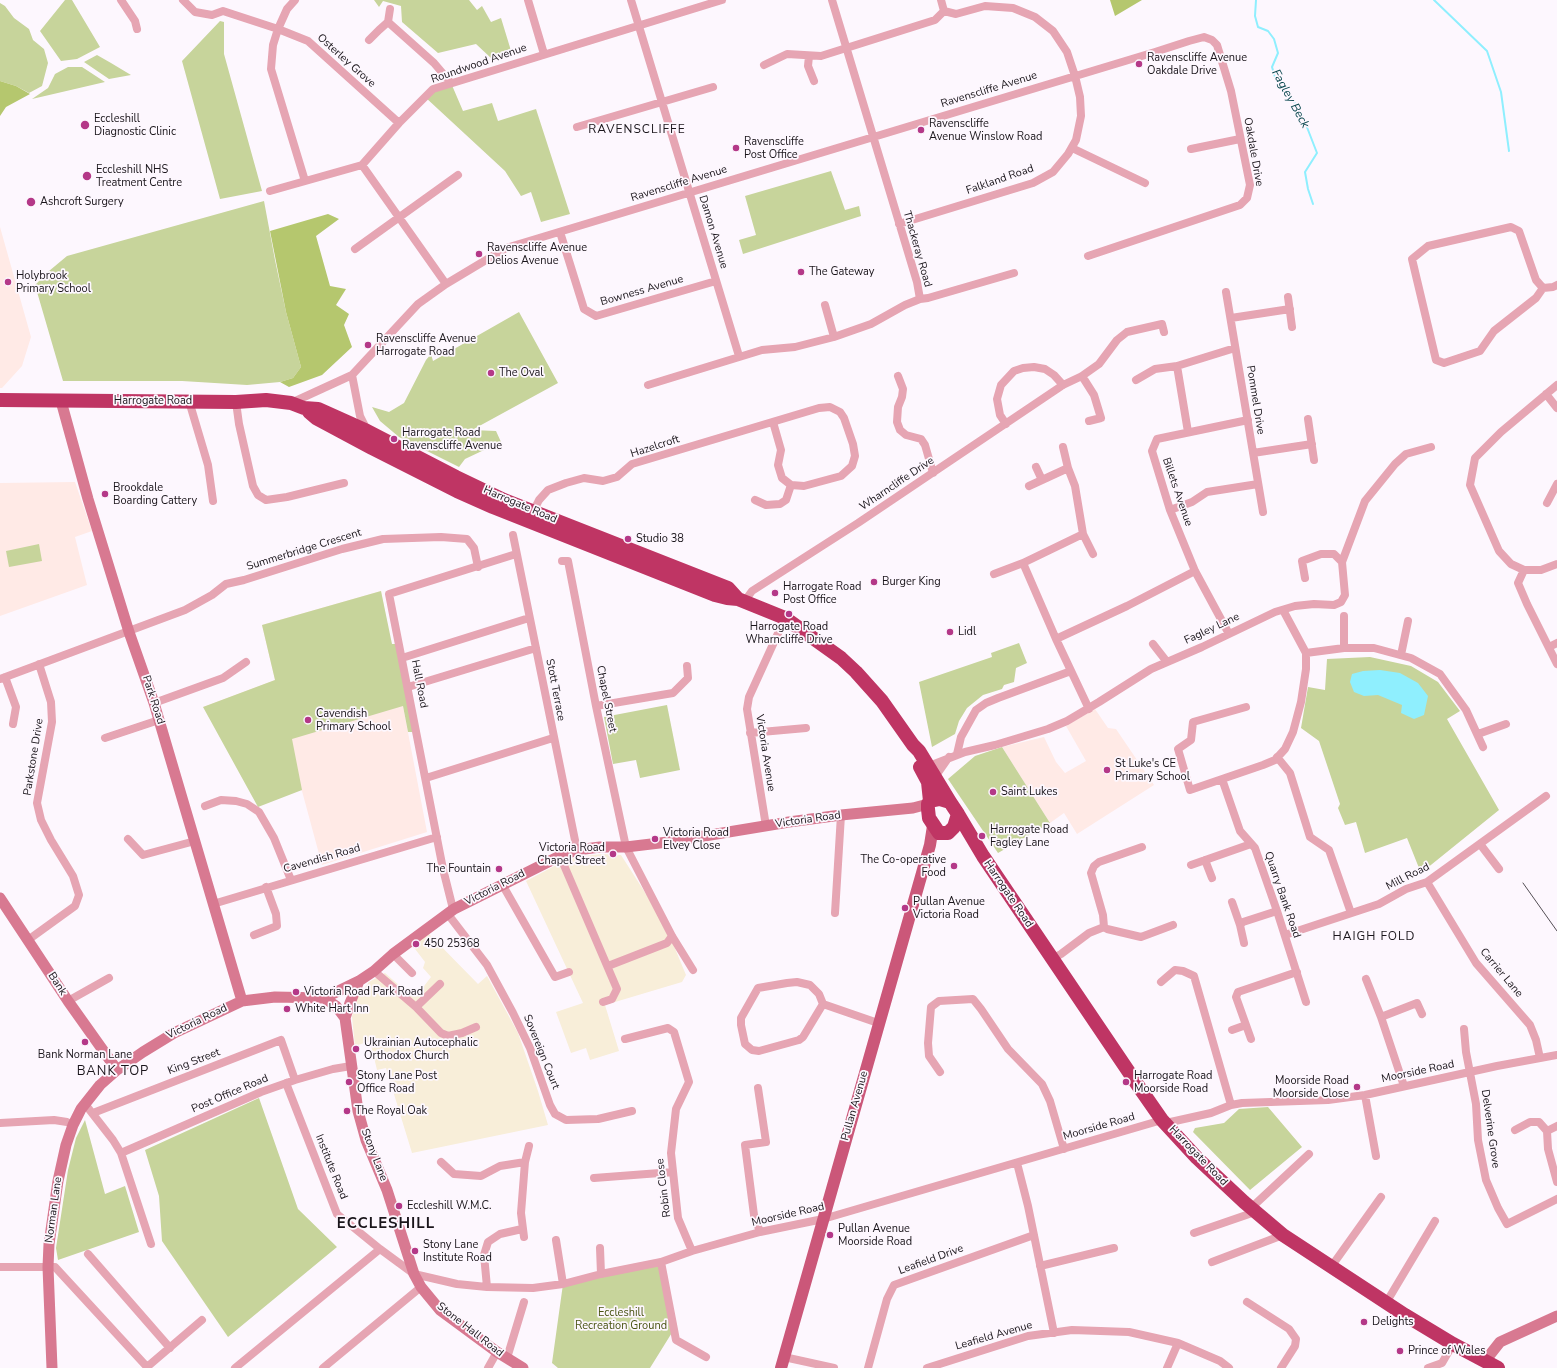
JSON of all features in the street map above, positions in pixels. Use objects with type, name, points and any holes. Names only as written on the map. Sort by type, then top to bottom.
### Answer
[{"type":"highway","name":"Harrogate Road","points":[[0,400],[189,402],[236,402],[266,400],[291,403],[304,408],[318,409],[367,431],[504,500],[728,588],[741,600]]},
{"type":"highway","name":"Harrogate Road","points":[[304,408],[316,418],[457,491],[493,507],[715,595],[741,600],[785,618],[822,644],[856,672],[882,701],[913,745],[914,756],[929,772],[954,808],[983,856],[1164,1122],[1197,1158],[1253,1210],[1283,1235],[1386,1302],[1454,1344],[1494,1366]]},
{"type":"highway","name":"Harrogate Road","points":[[929,772],[929,802],[937,827]]},
{"type":"highway","points":[[929,802],[940,799],[954,808],[954,828],[937,827]]},
{"type":"highway","points":[[937,827],[966,840],[983,856]]},
{"type":"main road","name":"Pullan Avenue","points":[[782,1362],[794,1326],[878,1023],[930,845],[937,827]]},
{"type":"street","points":[[121,0],[135,21],[137,29]]},
{"type":"street","name":"Osterley Grove","points":[[183,0],[195,12],[212,15],[223,11],[278,29],[308,41],[399,123]]},
{"type":"street","points":[[295,0],[286,9],[278,29],[273,44],[271,69],[305,181]]},
{"type":"street","points":[[528,0],[544,54]]},
{"type":"street","name":"Damon Avenue","points":[[631,0],[739,356]]},
{"type":"street","name":"Roundwood Avenue","points":[[362,165],[399,123],[433,89],[722,0]]},
{"type":"street","name":"Thackeray Road","points":[[648,385],[762,350],[795,347],[834,337],[871,324],[920,299],[917,282],[872,137],[832,0]]},
{"type":"street","points":[[764,65],[787,54],[821,56],[935,20],[944,11],[941,0]]},
{"type":"street","name":"Falkland Road","points":[[899,224],[1032,183],[1053,172],[1068,154],[1076,140],[1081,116],[1080,97],[1067,52],[1053,31],[1035,17],[1013,8],[985,6],[956,14],[944,11]]},
{"type":"street","points":[[369,40],[388,22],[390,10]]},
{"type":"street","points":[[388,22],[434,63],[451,83]]},
{"type":"street","name":"Ravenscliffe Avenue","points":[[291,403],[352,375],[418,304],[446,284],[506,248],[1201,38],[1212,40]]},
{"type":"street","name":"Oakdale Drive","points":[[1088,256],[1240,205],[1249,194],[1250,184],[1231,91],[1217,45],[1212,40]]},
{"type":"street","points":[[809,56],[808,66],[814,81]]},
{"type":"street","points":[[577,127],[713,87]]},
{"type":"street","points":[[1191,150],[1240,139]]},
{"type":"street","points":[[1072,148],[1145,183]]},
{"type":"street","points":[[270,191],[362,165],[446,284]]},
{"type":"street","points":[[355,249],[458,175]]},
{"type":"street","points":[[1543,288],[1536,280],[1519,231],[1511,227],[1438,242],[1428,246],[1412,259],[1436,360],[1444,363],[1480,351],[1494,331],[1536,298],[1543,288],[1557,285]]},
{"type":"street","name":"Bowness Avenue","points":[[560,232],[584,309],[596,316],[716,281]]},
{"type":"street","points":[[920,299],[1014,273]]},
{"type":"street","name":"Pommel Drive","points":[[1226,292],[1263,512]]},
{"type":"street","points":[[1288,297],[1292,327]]},
{"type":"street","points":[[825,305],[834,337]]},
{"type":"street","points":[[1231,318],[1290,309]]},
{"type":"street","name":"Wharncliffe Drive","points":[[741,600],[752,591],[933,473],[1063,385],[1082,376],[1099,364],[1117,340],[1127,332],[1162,324],[1164,332]]},
{"type":"street","points":[[1136,380],[1155,369],[1177,366],[1236,348]]},
{"type":"street","points":[[1177,366],[1188,432]]},
{"type":"street","points":[[1006,424],[1000,415],[997,399],[1001,385],[1014,371],[1034,367],[1045,369],[1054,375],[1063,385]]},
{"type":"street","points":[[352,375],[360,416],[367,431],[372,448]]},
{"type":"street","points":[[898,376],[903,389],[902,397],[898,406],[897,422],[900,430],[906,435],[921,439],[925,445],[933,473]]},
{"type":"street","points":[[1082,376],[1094,394],[1101,418],[1089,421]]},
{"type":"street","points":[[1557,385],[1501,432],[1475,458],[1470,485],[1499,551],[1511,564],[1524,570],[1540,570],[1557,564]]},
{"type":"street","points":[[1546,394],[1557,408]]},
{"type":"street","name":"Park Road","points":[[61,401],[88,499],[129,632],[154,703],[242,1001]]},
{"type":"street","points":[[189,402],[208,465],[213,501]]},
{"type":"street","points":[[236,402],[239,424],[253,486],[258,495],[266,500],[287,497],[344,483]]},
{"type":"street","name":"Hazelcroft","points":[[533,512],[539,500],[548,490],[584,478],[604,481],[617,477],[632,464],[819,408],[830,407],[840,412],[844,418],[853,444],[855,456],[852,466],[840,476],[804,486],[791,485]]},
{"type":"street","points":[[1308,419],[1314,460]]},
{"type":"street","name":"Billets Avenue","points":[[1229,634],[1195,571],[1170,510],[1152,451],[1157,439],[1248,420]]},
{"type":"street","points":[[756,500],[766,505],[780,504],[786,500],[791,485],[782,478],[778,466],[781,450],[773,422]]},
{"type":"street","points":[[1253,453],[1312,444]]},
{"type":"street","points":[[1063,447],[1068,468],[1075,486],[1083,534],[1093,554]]},
{"type":"street","name":"Fagley Lane","points":[[929,772],[953,756],[1048,729],[1068,721],[1151,669],[1275,612],[1295,606],[1314,604],[1334,605],[1341,602],[1345,595],[1342,562],[1365,502],[1382,479],[1406,454],[1431,447]]},
{"type":"street","points":[[1036,467],[1042,480]]},
{"type":"street","points":[[1029,486],[1068,468]]},
{"type":"street","points":[[1170,510],[1192,502],[1207,492],[1258,484]]},
{"type":"street","points":[[1547,503],[1557,484]]},
{"type":"street","name":"Stott Terrace","points":[[513,534],[553,738],[577,850]]},
{"type":"street","points":[[994,574],[1023,563],[1083,534]]},
{"type":"street","name":"Summerbridge Crescent","points":[[129,632],[185,610],[212,595],[226,584],[383,538],[428,537],[467,539],[474,548],[478,567]]},
{"type":"street","name":"Hall Road","points":[[451,911],[452,905],[437,837],[389,594],[516,554]]},
{"type":"street","points":[[1305,578],[1302,561],[1321,554],[1334,554],[1342,562]]},
{"type":"street","name":"Chapel Street","points":[[562,561],[568,562],[596,706],[626,847],[672,936],[693,970]]},
{"type":"street","points":[[1023,563],[1056,639],[1089,709]]},
{"type":"street","points":[[1524,570],[1518,583],[1557,664]]},
{"type":"street","points":[[1056,639],[1127,606],[1195,571]]},
{"type":"street","points":[[1246,707],[1193,722],[1191,740],[1178,749],[1190,790],[1263,765],[1277,757],[1285,749],[1293,732],[1301,702],[1306,669],[1306,654],[1283,610]]},
{"type":"street","points":[[1344,616],[1344,648]]},
{"type":"street","points":[[402,658],[529,618]]},
{"type":"street","name":"Victoria Avenue","points":[[766,826],[747,709],[749,697],[785,618]]},
{"type":"street","points":[[1401,655],[1408,621]]},
{"type":"street","points":[[13,724],[16,707],[3,678],[129,632]]},
{"type":"street","points":[[1548,647],[1557,643]]},
{"type":"street","points":[[1153,644],[1167,662]]},
{"type":"street","points":[[408,687],[536,648]]},
{"type":"street","points":[[1306,654],[1344,648],[1374,648],[1411,658],[1440,674],[1466,710],[1483,747]]},
{"type":"street","points":[[154,703],[223,678],[246,662]]},
{"type":"street","name":"Parkstone Drive","points":[[28,940],[75,906],[80,895],[73,876],[51,840],[41,820],[37,803],[52,722],[51,702],[40,664]]},
{"type":"street","points":[[596,706],[673,693],[688,678],[687,666]]},
{"type":"street","points":[[929,772],[953,756],[961,737],[976,710],[986,703],[998,698],[1071,671]]},
{"type":"street","points":[[105,738],[159,720]]},
{"type":"street","points":[[1478,734],[1506,724]]},
{"type":"street","points":[[750,733],[806,728]]},
{"type":"street","points":[[426,778],[553,738]]},
{"type":"street","points":[[1277,757],[1290,773],[1310,837],[1329,850],[1351,913]]},
{"type":"street","name":"Quarry Bank Road","points":[[1222,780],[1240,831],[1255,848],[1306,1002]]},
{"type":"street","name":"Mill Road","points":[[1285,935],[1379,904],[1406,890],[1427,882],[1546,796]]},
{"type":"street","points":[[205,806],[221,800],[236,801],[247,804],[259,812],[274,838],[291,880]]},
{"type":"street","name":"Victoria Road","points":[[116,1070],[174,1033],[242,1001],[275,997],[324,998],[359,981],[374,971],[393,954],[451,911],[502,884],[560,856],[577,850],[600,847],[626,847],[693,839],[841,815],[913,808],[929,802]]},
{"type":"street","points":[[913,808],[937,827]]},
{"type":"street","points":[[835,913],[841,815]]},
{"type":"street","name":"Cavendish Road","points":[[213,904],[437,837]]},
{"type":"street","points":[[128,839],[143,855],[195,842]]},
{"type":"street","points":[[1191,865],[1251,844]]},
{"type":"street","points":[[1480,844],[1498,869]]},
{"type":"street","points":[[1104,927],[1103,915],[1091,873],[1094,866],[1099,862],[1142,847]]},
{"type":"street","points":[[560,856],[617,989],[612,999],[603,1002]]},
{"type":"street","points":[[1205,860],[1212,878]]},
{"type":"street","name":"Carrier Lane","points":[[1427,882],[1476,963],[1530,1025],[1536,1040],[1540,1058]]},
{"type":"street","points":[[502,884],[554,977],[569,972]]},
{"type":"street","points":[[254,935],[276,926],[276,914],[266,888]]},
{"type":"street","name":"Bank","points":[[0,898],[68,1001],[116,1070]]},
{"type":"street","points":[[1232,902],[1240,924],[1244,942]]},
{"type":"street","name":"Sovereign Court","points":[[451,911],[487,966],[513,1013],[530,1048],[550,1105],[555,1114],[566,1120],[598,1119],[632,1112]]},
{"type":"street","points":[[1240,924],[1277,911]]},
{"type":"street","points":[[1052,959],[1061,954],[1089,932],[1104,927],[1107,929],[1140,936],[1173,925]]},
{"type":"street","points":[[608,966],[667,943],[672,936]]},
{"type":"street","points":[[393,954],[412,973]]},
{"type":"street","points":[[1161,982],[1176,970],[1183,971],[1194,976],[1230,1105]]},
{"type":"street","points":[[374,971],[416,1007],[441,1033],[448,1036],[462,1033],[476,1027]]},
{"type":"street","points":[[1250,1039],[1236,997],[1238,992],[1297,972]]},
{"type":"street","points":[[68,1001],[109,978]]},
{"type":"street","points":[[1366,979],[1381,1017],[1404,1086]]},
{"type":"street","name":"Stony Lane","points":[[359,981],[345,1018],[358,1111],[366,1140],[387,1190],[414,1274],[421,1287]]},
{"type":"street","points":[[823,1004],[799,1040],[759,1051],[752,1050],[745,1044],[741,1018],[758,988],[797,982],[810,985],[819,994],[823,1004],[878,1023]]},
{"type":"street","points":[[416,1007],[440,984]]},
{"type":"street","points":[[324,998],[336,1006],[345,1018]]},
{"type":"street","points":[[940,1072],[929,1056],[928,1043],[932,1007],[939,1001],[973,999],[1008,1049],[1042,1084],[1050,1101],[1064,1149]]},
{"type":"street","points":[[1381,1017],[1417,1003],[1422,1014]]},
{"type":"street","points":[[1232,1030],[1246,1025]]},
{"type":"street","name":"Robin Close","points":[[625,1039],[668,1028],[674,1032],[688,1082],[676,1109],[671,1153],[678,1218],[692,1251]]},
{"type":"street","points":[[1464,1028],[1466,1052],[1470,1072]]},
{"type":"street","name":"King Street","points":[[93,1113],[281,1040],[295,1080]]},
{"type":"street","name":"Moorside Road","points":[[414,1274],[457,1284],[487,1287],[533,1288],[563,1284],[601,1274],[661,1262],[692,1251],[760,1232],[823,1220],[1064,1149],[1164,1122],[1211,1112],[1230,1105],[1242,1103],[1328,1100],[1365,1095],[1557,1055]]},
{"type":"street","name":"Post Office Road","points":[[121,1153],[261,1092],[333,1069],[351,1066]]},
{"type":"street","name":"Norman Lane","points":[[52,1368],[48,1267],[49,1244],[58,1180],[66,1145],[73,1125],[85,1104],[100,1085],[116,1070]]},
{"type":"street","name":"Delverine Grove","points":[[1470,1072],[1476,1104],[1478,1140],[1486,1180],[1498,1208],[1507,1224],[1557,1199]]},
{"type":"street","name":"Institute Road","points":[[286,1083],[337,1214],[414,1274]]},
{"type":"street","points":[[758,1088],[766,1142],[745,1145],[754,1215],[760,1232]]},
{"type":"street","points":[[1365,1095],[1376,1156]]},
{"type":"street","points":[[85,1104],[121,1153],[151,1244]]},
{"type":"street","points":[[0,1123],[54,1120],[67,1122],[73,1125]]},
{"type":"street","points":[[1515,1130],[1530,1122],[1539,1122],[1546,1131],[1548,1149],[1557,1182]]},
{"type":"street","points":[[1546,1131],[1557,1126]]},
{"type":"street","points":[[487,1287],[484,1255],[488,1242],[500,1234],[523,1233],[521,1213],[525,1162],[529,1146]]},
{"type":"street","points":[[1194,1233],[1253,1210],[1309,1154]]},
{"type":"street","points":[[441,1162],[454,1174],[481,1176],[500,1166],[525,1162]]},
{"type":"street","points":[[1017,1163],[1034,1235],[1054,1333]]},
{"type":"street","points":[[594,1178],[673,1172]]},
{"type":"street","points":[[1331,1267],[1381,1197]]},
{"type":"street","points":[[1386,1302],[1435,1221]]},
{"type":"street","name":"Leafield Drive","points":[[868,1368],[887,1299],[894,1285],[1034,1235]]},
{"type":"street","points":[[1212,1262],[1283,1235]]},
{"type":"street","points":[[556,1240],[563,1284]]},
{"type":"street","points":[[600,1248],[601,1274]]},
{"type":"street","points":[[1040,1266],[1114,1248]]},
{"type":"street","points":[[235,1368],[380,1249]]},
{"type":"street","points":[[88,1254],[170,1348]]},
{"type":"street","points":[[661,1262],[676,1340],[706,1358]]},
{"type":"street","points":[[0,1267],[55,1267],[147,1367],[202,1320]]},
{"type":"street","points":[[323,1368],[421,1287]]},
{"type":"street","name":"Stone Hall Road","points":[[421,1287],[440,1310],[497,1352],[523,1368]]},
{"type":"street","points":[[507,1358],[524,1302]]},
{"type":"street","points":[[1247,1302],[1289,1329],[1296,1339],[1295,1346],[1281,1368]]},
{"type":"street","points":[[1494,1366],[1500,1342],[1557,1316]]},
{"type":"street","name":"Leafield Avenue","points":[[927,1368],[1028,1336],[1072,1330],[1129,1332],[1178,1343],[1220,1361],[1229,1368]]},
{"type":"street","points":[[1167,1368],[1178,1343]]},
{"type":"street","points":[[1428,1368],[1442,1363],[1454,1344]]},
{"type":"street","points":[[488,1368],[497,1352]]},
{"type":"street","points":[[782,1362],[834,1368]]},
{"type":"shaded area","name":"Holybrook Primary School","points":[[0,227],[31,337],[22,366],[2,388],[0,388]]},
{"type":"shaded area","points":[[75,482],[92,531],[75,537],[87,585],[0,616],[0,483]]},
{"type":"shaded area","name":"Cavendish Primary School","points":[[381,591],[427,832],[322,865],[302,791],[203,707],[275,680],[262,625]]},
{"type":"shaded area","name":"St Luke's CE Primary School","points":[[1095,709],[1108,728],[1116,729],[1154,785],[1077,834],[1064,813],[1050,823],[1002,747],[1044,737],[1056,762],[1065,773],[1086,761],[1066,726]]},
{"type":"shaded area","points":[[602,854],[621,855],[653,905],[669,934],[686,975],[682,982],[605,1005],[619,1051],[590,1060],[586,1048],[571,1053],[556,1012],[583,1003],[526,881],[564,861],[576,857]]},
{"type":"shaded area","points":[[429,934],[478,984],[487,976],[518,1033],[548,1125],[412,1153],[386,1068],[377,1070],[370,1041],[355,1046],[352,1017],[354,1005],[358,996],[369,982],[385,973],[408,993],[413,995],[418,994],[431,977],[423,968],[425,962],[412,945]]},
{"type":"green space","points":[[65,0],[72,0],[100,47],[77,59],[61,61],[40,31]]},
{"type":"green space","points":[[374,0],[469,0],[477,10],[482,6],[491,22],[501,18],[512,54],[492,59],[476,44],[438,53],[402,22],[401,6],[383,1],[379,7]]},
{"type":"green space","points":[[1110,0],[1142,0],[1115,16]]},
{"type":"green space","points":[[0,3],[5,6],[14,18],[29,29],[33,40],[44,49],[48,63],[42,86],[29,93],[16,86],[0,81]]},
{"type":"green space","points":[[220,21],[224,22],[224,54],[262,191],[220,199],[182,61]]},
{"type":"green space","points":[[97,55],[131,75],[109,79],[84,62]]},
{"type":"green space","points":[[68,67],[82,67],[105,82],[32,99],[48,88],[55,74]]},
{"type":"green space","points":[[0,81],[16,86],[30,94],[6,107],[0,116]]},
{"type":"green space","points":[[451,83],[463,111],[492,103],[498,121],[536,109],[570,214],[541,222],[531,192],[521,196],[505,171],[425,97]]},
{"type":"green space","points":[[831,171],[845,210],[859,206],[861,216],[743,254],[739,240],[756,235],[745,196]]},
{"type":"green space","points":[[264,201],[286,312],[301,367],[293,378],[280,382],[247,385],[182,381],[63,381],[35,285],[49,271],[67,256]]},
{"type":"green space","points":[[328,214],[339,219],[316,236],[330,286],[346,289],[336,305],[349,314],[344,325],[352,347],[322,375],[289,387],[280,382],[293,378],[301,367],[286,312],[270,231]]},
{"type":"green space","name":"The Oval","points":[[519,312],[558,383],[472,430],[496,431],[501,442],[465,459],[459,467],[399,437],[380,421],[372,407],[389,412],[404,403],[426,360],[431,354],[433,361]]},
{"type":"green space","points":[[39,544],[42,561],[9,567],[6,551]]},
{"type":"green space","points":[[381,591],[392,644],[396,644],[413,732],[408,732],[403,706],[292,739],[302,790],[258,807],[203,707],[275,680],[262,625]]},
{"type":"green space","points":[[1019,643],[1027,663],[1016,668],[1014,682],[1004,685],[1002,689],[983,695],[967,708],[959,721],[955,734],[932,747],[919,682],[992,657],[991,653]]},
{"type":"green space","points":[[1370,657],[1411,666],[1438,682],[1460,711],[1447,719],[1499,810],[1421,873],[1407,838],[1365,853],[1356,822],[1345,825],[1338,808],[1340,804],[1319,741],[1301,728],[1308,687],[1325,690],[1327,659]]},
{"type":"green space","points":[[667,705],[680,770],[640,778],[636,760],[613,764],[604,717]]},
{"type":"green space","points":[[1002,747],[1050,823],[998,853],[948,779],[975,756]]},
{"type":"green space","points":[[259,1098],[298,1209],[337,1247],[228,1337],[162,1241],[159,1196],[145,1150]]},
{"type":"green space","points":[[1268,1107],[1302,1147],[1250,1190],[1193,1132],[1195,1128],[1224,1123],[1239,1109]]},
{"type":"green space","points":[[85,1120],[105,1194],[125,1186],[139,1232],[58,1260],[56,1248],[68,1170],[76,1138]]},
{"type":"green space","name":"Eccleshill Recreation Ground","points":[[661,1262],[673,1331],[650,1368],[558,1368],[552,1363],[563,1284]]},
{"type":"water","points":[[1380,670],[1400,673],[1418,683],[1428,696],[1424,715],[1414,719],[1401,713],[1402,705],[1378,695],[1364,696],[1354,692],[1350,682],[1352,674],[1363,671]]},
{"type":"waterway","name":"Fagley Beck","points":[[1256,0],[1255,16],[1258,27],[1268,31],[1274,39],[1278,53],[1272,67],[1275,77],[1283,83],[1303,117],[1317,153],[1305,172],[1308,189],[1313,204]]},
{"type":"waterway","name":"Fagley Beck","points":[[1434,0],[1487,51],[1501,92],[1509,151]]},
{"type":"tram line","points":[[1523,883],[1557,931]]},
{"type":"place","name":"Ravenscliffe Avenue Oakdale Drive","points":[[1139,64]]},
{"type":"place","name":"Eccleshill Diagnostic Clinic","points":[[85,125]]},
{"type":"place","name":"Ravenscliffe Avenue Winslow Road","points":[[921,130]]},
{"type":"place","name":"Ravenscliffe Post Office","points":[[736,148]]},
{"type":"place","name":"Eccleshill NHS Treatment Centre","points":[[87,176]]},
{"type":"place","name":"Ashcroft Surgery","points":[[31,202]]},
{"type":"place","name":"Ravenscliffe Avenue Delios Avenue","points":[[479,254]]},
{"type":"place","name":"The Gateway","points":[[801,272]]},
{"type":"place","name":"Holybrook Primary School","points":[[8,282]]},
{"type":"place","name":"Ravenscliffe Avenue Harrogate Road","points":[[368,345]]},
{"type":"place","name":"The Oval","points":[[491,373]]},
{"type":"place","name":"Harrogate Road Ravenscliffe Avenue","points":[[394,439]]},
{"type":"place","name":"Brookdale Boarding Cattery","points":[[105,494]]},
{"type":"place","name":"Studio 38","points":[[628,539]]},
{"type":"place","name":"Burger King","points":[[874,582]]},
{"type":"place","name":"Harrogate Road Post Office","points":[[775,593]]},
{"type":"place","name":"Harrogate Road Wharncliffe Drive","points":[[789,614]]},
{"type":"place","name":"Lidl","points":[[950,632]]},
{"type":"place","name":"Cavendish Primary School","points":[[308,720]]},
{"type":"place","name":"St Luke's CE Primary School","points":[[1107,770]]},
{"type":"place","name":"Saint Lukes","points":[[993,792]]},
{"type":"place","name":"Harrogate Road Fagley Lane","points":[[982,836]]},
{"type":"place","name":"Victoria Road Elvey Close","points":[[655,839]]},
{"type":"place","name":"Victoria Road Chapel Street","points":[[613,854]]},
{"type":"place","name":"The Co-operative Food","points":[[954,866]]},
{"type":"place","name":"The Fountain","points":[[499,869]]},
{"type":"place","name":"Pullan Avenue Victoria Road","points":[[905,908]]},
{"type":"place","name":"450 25368","points":[[416,944]]},
{"type":"place","name":"Victoria Road Park Road","points":[[296,992]]},
{"type":"place","name":"White Hart Inn","points":[[287,1009]]},
{"type":"place","name":"Bank Norman Lane","points":[[85,1042]]},
{"type":"place","name":"Ukrainian Autocephalic Orthodox Church","points":[[356,1049]]},
{"type":"place","name":"Stony Lane Post Office Road","points":[[349,1082]]},
{"type":"place","name":"Harrogate Road Moorside Road","points":[[1126,1082]]},
{"type":"place","name":"Moorside Road Moorside Close","points":[[1357,1087]]},
{"type":"place","name":"The Royal Oak","points":[[347,1111]]},
{"type":"place","name":"Eccleshill W.M.C.","points":[[399,1206]]},
{"type":"place","name":"Pullan Avenue Moorside Road","points":[[830,1235]]},
{"type":"place","name":"Stony Lane Institute Road","points":[[415,1251]]},
{"type":"place","name":"Delights","points":[[1364,1322]]},
{"type":"place","name":"Prince of Wales","points":[[1400,1351]]},
{"type":"district","name":"RAVENSCLIFFE","points":[[637,130]]},
{"type":"district","name":"HAIGH FOLD","points":[[1374,937]]},
{"type":"district","name":"BANK TOP","points":[[113,1072]]},
{"type":"district","name":"ECCLESHILL","points":[[386,1224]]}]
